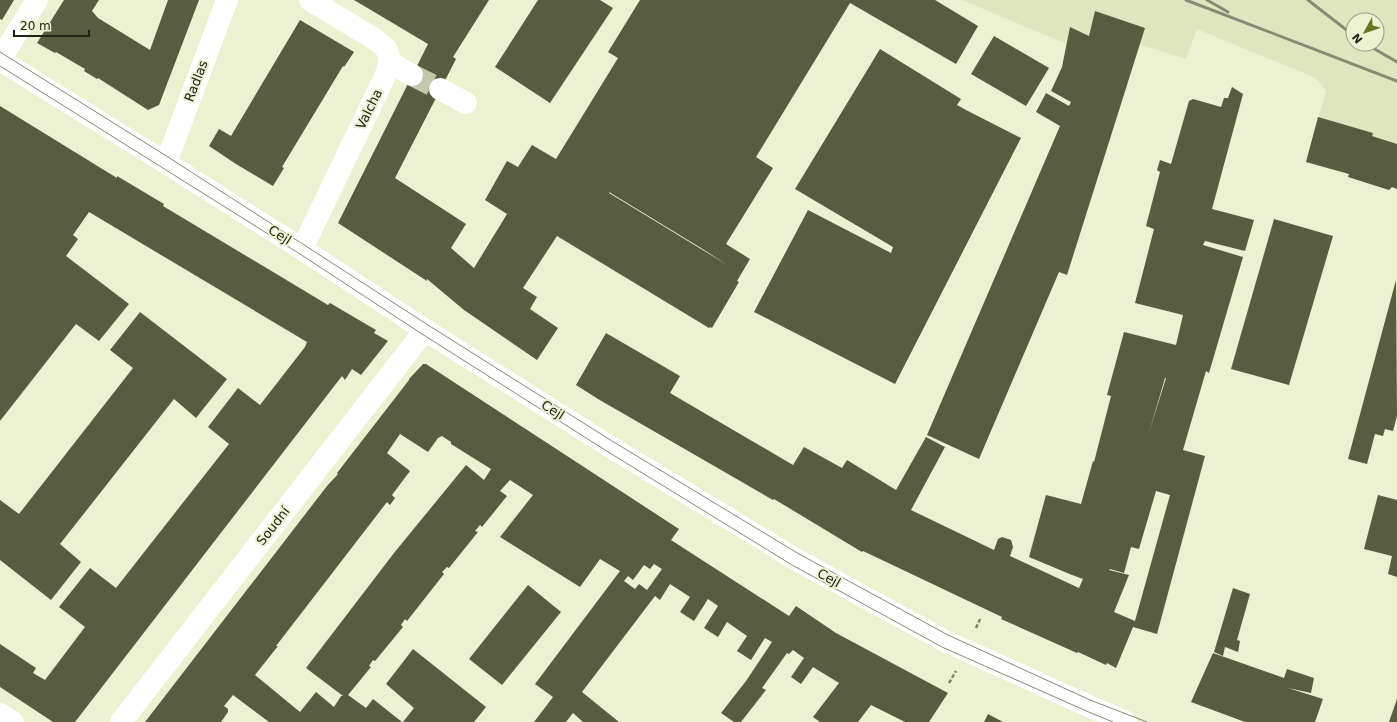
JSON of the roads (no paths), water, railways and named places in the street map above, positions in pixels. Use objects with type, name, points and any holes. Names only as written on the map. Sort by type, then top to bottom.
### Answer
[{"type":"street","points":[[0,60],[37,0]]},
{"type":"street","name":"Radlas","points":[[166,163],[227,0]]},
{"type":"street","points":[[310,0],[374,38],[388,55],[412,75]]},
{"type":"street","name":"Valcha","points":[[302,249],[387,72],[388,55]]},
{"type":"street","name":"Cejl","points":[[0,60],[302,249],[425,330],[609,446],[796,560],[945,641],[1126,722]]},
{"type":"street","points":[[440,89],[466,103]]},
{"type":"street","name":"Soudní","points":[[121,722],[425,330]]},
{"type":"street","points":[[0,714],[13,722]]},
{"type":"tunnel","points":[[412,75],[440,89]]},
{"type":"tram line","points":[[0,52],[168,157],[428,325],[612,441],[799,554],[948,635],[1090,700],[1147,722]]},
{"type":"tram line","points":[[0,66],[300,254],[422,334],[605,450],[792,565],[942,647],[1113,722]]},
{"type":"railway","points":[[1186,0],[1397,81]]},
{"type":"railway","points":[[1207,0],[1228,12]]},
{"type":"railway","points":[[1308,0],[1345,29]]},
{"type":"railway","points":[[1380,52],[1397,62]]}]
